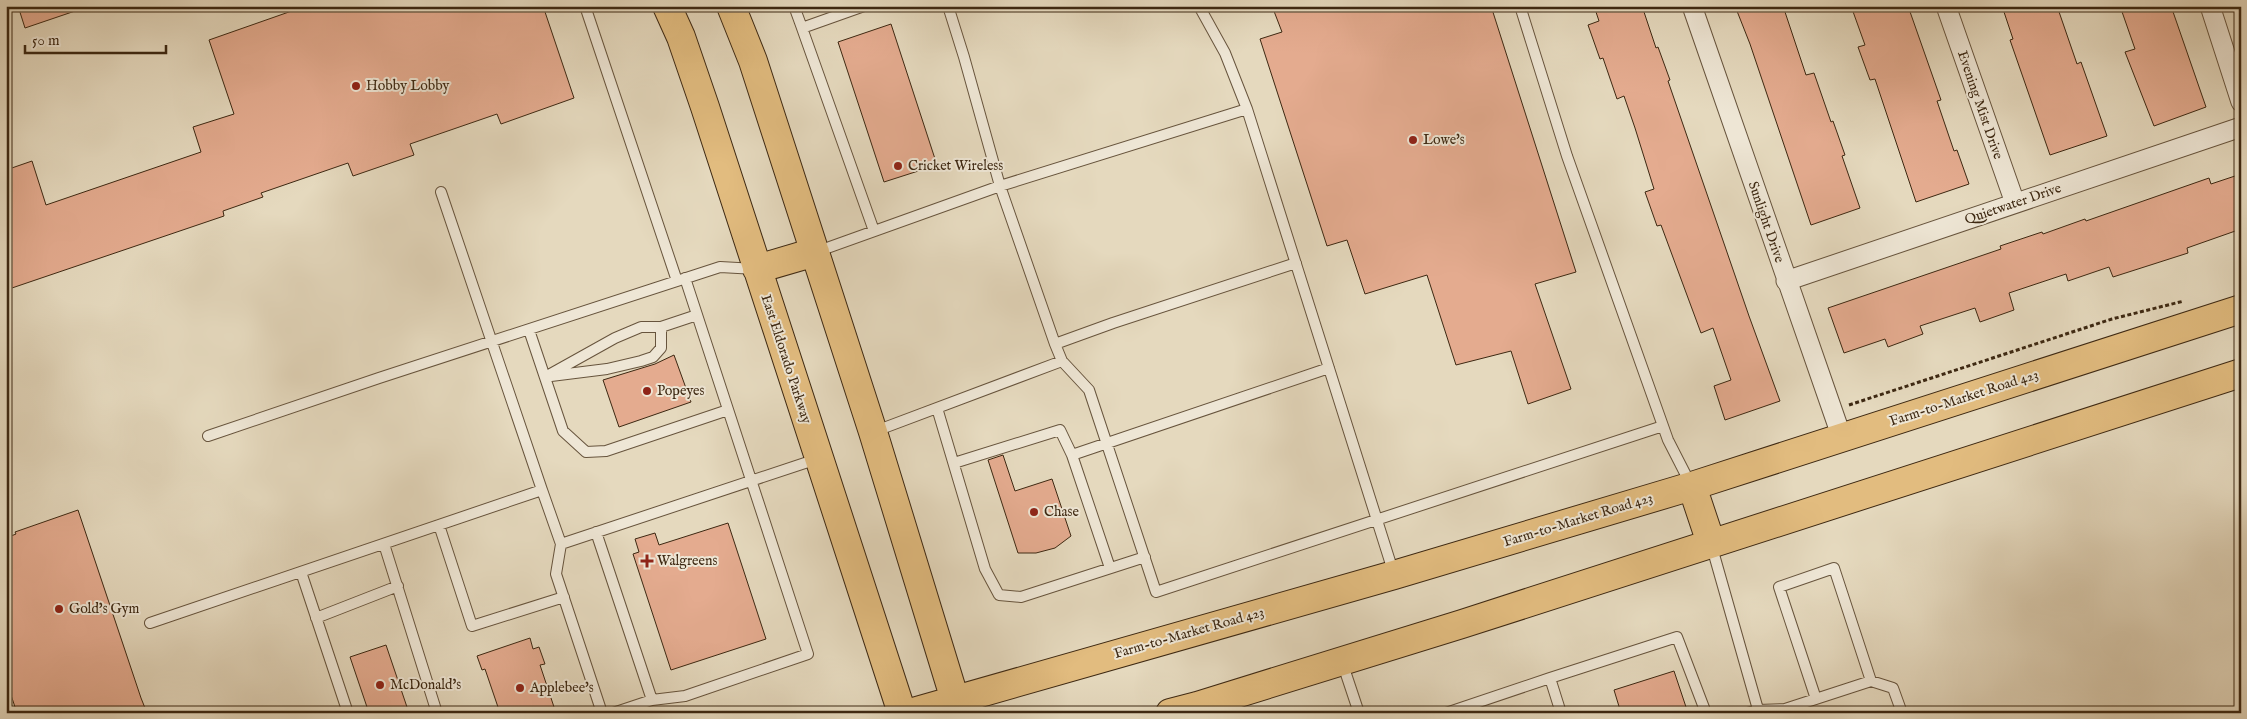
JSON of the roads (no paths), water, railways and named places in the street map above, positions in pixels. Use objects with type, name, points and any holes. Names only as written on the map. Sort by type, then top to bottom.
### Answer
[{"type":"main road","name":"East Eldorado Parkway","points":[[667,6],[705,107],[902,713]]},
{"type":"main road","points":[[731,6],[753,61],[874,432],[957,706]]},
{"type":"main road","points":[[757,269],[815,252]]},
{"type":"main road","name":"Farm-to-Market Road 423","points":[[910,713],[957,706],[1692,486],[2241,309]]},
{"type":"main road","points":[[1170,713],[1342,662],[2241,373]]},
{"type":"main road","points":[[1692,486],[1710,543]]},
{"type":"street","name":"Sunlight Drive","points":[[1692,6],[1842,438]]},
{"type":"street","name":"Evening Mist Drive","points":[[1946,6],[2015,203]]},
{"type":"street","points":[[2210,6],[2241,102]]},
{"type":"street","name":"Quietwater Drive","points":[[1786,281],[2241,127]]},
{"type":"lane","points":[[585,6],[681,280],[697,315],[808,654],[685,696],[652,700],[613,713]]},
{"type":"lane","points":[[794,6],[874,231]]},
{"type":"lane","points":[[802,28],[864,6]]},
{"type":"lane","points":[[948,6],[1000,186],[1062,361],[1089,390],[1156,592],[1663,426]]},
{"type":"lane","points":[[1199,6],[1225,53],[1247,109],[1394,575]]},
{"type":"lane","points":[[1520,6],[1567,156],[1663,426],[1692,486]]},
{"type":"lane","points":[[815,252],[1000,186],[1247,109]]},
{"type":"lane","points":[[442,192],[561,544],[556,574],[602,713]]},
{"type":"lane","points":[[1056,344],[1113,323],[1296,263]]},
{"type":"lane","points":[[208,436],[492,340],[530,330],[720,267],[757,269]]},
{"type":"lane","points":[[545,377],[615,338],[641,327],[661,327],[697,315]]},
{"type":"lane","points":[[545,377],[607,368],[652,357],[660,348],[661,327]]},
{"type":"lane","points":[[530,330],[562,431],[586,452],[606,451],[728,410]]},
{"type":"lane","points":[[874,432],[1062,361]]},
{"type":"lane","points":[[1072,455],[1329,368]]},
{"type":"lane","points":[[937,408],[985,569],[999,594],[1021,596],[1145,557]]},
{"type":"lane","points":[[954,463],[1060,430],[1072,455],[1110,568]]},
{"type":"lane","points":[[561,544],[819,458]]},
{"type":"lane","points":[[150,623],[542,490]]},
{"type":"lane","points":[[439,525],[472,626],[564,597]]},
{"type":"lane","points":[[596,532],[652,700]]},
{"type":"lane","points":[[1710,543],[1758,711]]},
{"type":"lane","points":[[384,544],[437,713]]},
{"type":"lane","points":[[1816,699],[1779,587],[1834,568],[1871,681]]},
{"type":"lane","points":[[302,572],[348,713]]},
{"type":"lane","points":[[316,618],[398,586]]},
{"type":"lane","points":[[1446,713],[1677,637],[1706,713]]},
{"type":"lane","points":[[1342,662],[1359,713]]},
{"type":"lane","points":[[1550,678],[1562,713]]},
{"type":"lane","points":[[1748,713],[1785,709],[1871,681],[1893,688],[1902,713]]},
{"type":"place","name":"Hobby Lobby","points":[[356,86]]},
{"type":"place","name":"Lowe's","points":[[1413,140]]},
{"type":"place","name":"Cricket Wireless","points":[[898,166]]},
{"type":"place","name":"Popeyes","points":[[647,391]]},
{"type":"place","name":"Chase","points":[[1034,512]]},
{"type":"place","name":"Walgreens","points":[[647,561]]},
{"type":"place","name":"Gold's Gym","points":[[59,609]]},
{"type":"place","name":"McDonald's","points":[[380,685]]},
{"type":"place","name":"Applebee's","points":[[520,688]]}]
